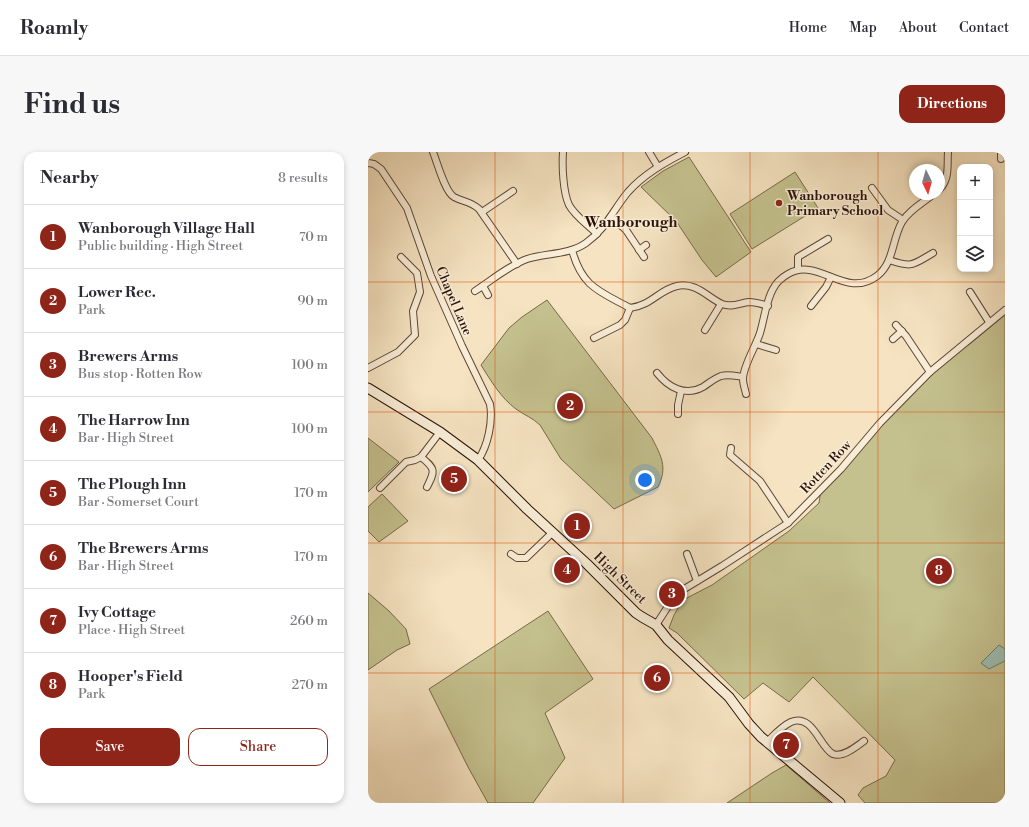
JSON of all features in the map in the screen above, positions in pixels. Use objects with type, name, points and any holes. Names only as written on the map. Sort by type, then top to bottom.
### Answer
[{"type":"street","points":[[433,152],[448,190],[454,197],[470,202],[482,212],[517,264]]},
{"type":"street","points":[[563,152],[563,171],[568,202],[578,215],[597,234]]},
{"type":"street","points":[[649,152],[658,167]]},
{"type":"street","points":[[475,291],[517,264],[532,258],[572,250],[584,244],[597,234],[635,185],[658,167],[685,152]]},
{"type":"street","points":[[945,182],[947,178],[948,152]]},
{"type":"street","points":[[1001,152],[1001,159]]},
{"type":"street","name":"Chapel Lane","points":[[368,163],[374,164],[381,169],[407,208],[431,276],[488,400],[491,413],[490,424],[483,452],[478,460]]},
{"type":"street","points":[[872,188],[888,210],[903,220]]},
{"type":"street","points":[[482,212],[513,191]]},
{"type":"street","points":[[746,394],[743,377],[756,344],[772,292],[777,283],[787,274],[798,269],[813,270],[850,284],[861,283],[877,276],[889,260],[897,233],[903,220],[926,200]]},
{"type":"street","points":[[611,217],[626,230],[644,257]]},
{"type":"street","points":[[798,269],[798,257],[828,239]]},
{"type":"street","points":[[639,250],[646,245]]},
{"type":"street","points":[[572,250],[577,266],[591,285],[604,295],[630,308],[644,305],[667,290],[680,286],[694,287],[722,304],[734,306],[751,302],[768,306]]},
{"type":"street","points":[[889,260],[904,265],[912,265],[933,253]]},
{"type":"street","points":[[368,368],[398,352],[415,336],[413,311],[420,292],[417,273],[402,257]]},
{"type":"street","points":[[811,306],[826,287],[831,277]]},
{"type":"street","points":[[483,286],[488,295]]},
{"type":"street","points":[[970,292],[990,322]]},
{"type":"street","points":[[705,330],[722,304]]},
{"type":"street","points":[[594,338],[620,325],[625,320],[630,308]]},
{"type":"street","name":"Rotten Row","points":[[656,625],[676,594],[722,566],[788,522],[840,469],[880,423],[930,372],[1005,310]]},
{"type":"street","points":[[896,325],[902,331],[930,372]]},
{"type":"street","points":[[893,339],[902,331]]},
{"type":"street","points":[[756,344],[776,350]]},
{"type":"street","points":[[657,373],[669,385],[681,391],[696,390],[722,376],[729,375],[743,377]]},
{"type":"street","name":"High Street","points":[[368,388],[440,432],[478,460],[552,533],[592,569],[642,618],[656,625],[668,640],[733,701],[755,731],[840,803]]},
{"type":"street","points":[[678,414],[681,391]]},
{"type":"street","points":[[380,488],[406,462],[421,457],[440,432]]},
{"type":"street","points":[[730,448],[730,455],[760,480],[788,522]]},
{"type":"street","points":[[421,457],[431,465],[433,469],[433,474],[426,487]]},
{"type":"street","points":[[511,554],[517,558],[526,558],[552,533]]},
{"type":"street","points":[[687,554],[697,580]]},
{"type":"street","points":[[767,742],[786,725],[795,721],[802,722],[809,726],[833,754],[841,754],[853,750],[864,741]]},
{"type":"shaded area","points":[[689,157],[751,252],[716,277],[702,260],[676,221],[641,187],[663,171]]},
{"type":"shaded area","points":[[795,172],[818,208],[752,249],[730,214]]},
{"type":"shaded area","points":[[547,300],[652,438],[662,462],[663,473],[658,487],[614,509],[561,459],[540,425],[516,409],[506,400],[481,365],[509,328]]},
{"type":"shaded area","points":[[1005,315],[1005,803],[865,803],[858,795],[863,788],[886,776],[895,760],[813,677],[789,702],[763,683],[744,699],[677,633],[669,628],[674,615],[683,600],[712,585],[789,531],[819,503],[821,489],[930,372],[971,343]]},
{"type":"shaded area","points":[[368,438],[399,462],[368,492]]},
{"type":"shaded area","points":[[382,494],[408,521],[379,542],[368,531],[368,507]]},
{"type":"shaded area","points":[[368,593],[389,611],[406,629],[410,644],[397,650],[368,670]]},
{"type":"shaded area","points":[[548,611],[593,679],[545,713],[565,758],[533,803],[488,803],[468,767],[429,689]]},
{"type":"shaded area","points":[[786,765],[830,803],[727,803],[772,773]]},
{"type":"water","points":[[999,645],[1005,649],[1005,661],[989,669],[981,663]]},
{"type":"place","name":"Wanborough Primary School","points":[[779,203]]},
{"type":"place","name":"Lower Rec.","points":[[570,406]]},
{"type":"place","name":"The Plough Inn","points":[[454,479]]},
{"type":"place","name":"Wanborough Village Hall","points":[[577,526]]},
{"type":"place","name":"The Harrow Inn","points":[[567,570]]},
{"type":"place","name":"Hooper's Field","points":[[939,571]]},
{"type":"place","name":"Brewers Arms","points":[[672,594]]},
{"type":"place","name":"The Brewers Arms","points":[[657,678]]},
{"type":"place","name":"Ivy Cottage","points":[[786,745]]},
{"type":"district","name":"Wanborough","points":[[631,222]]}]
